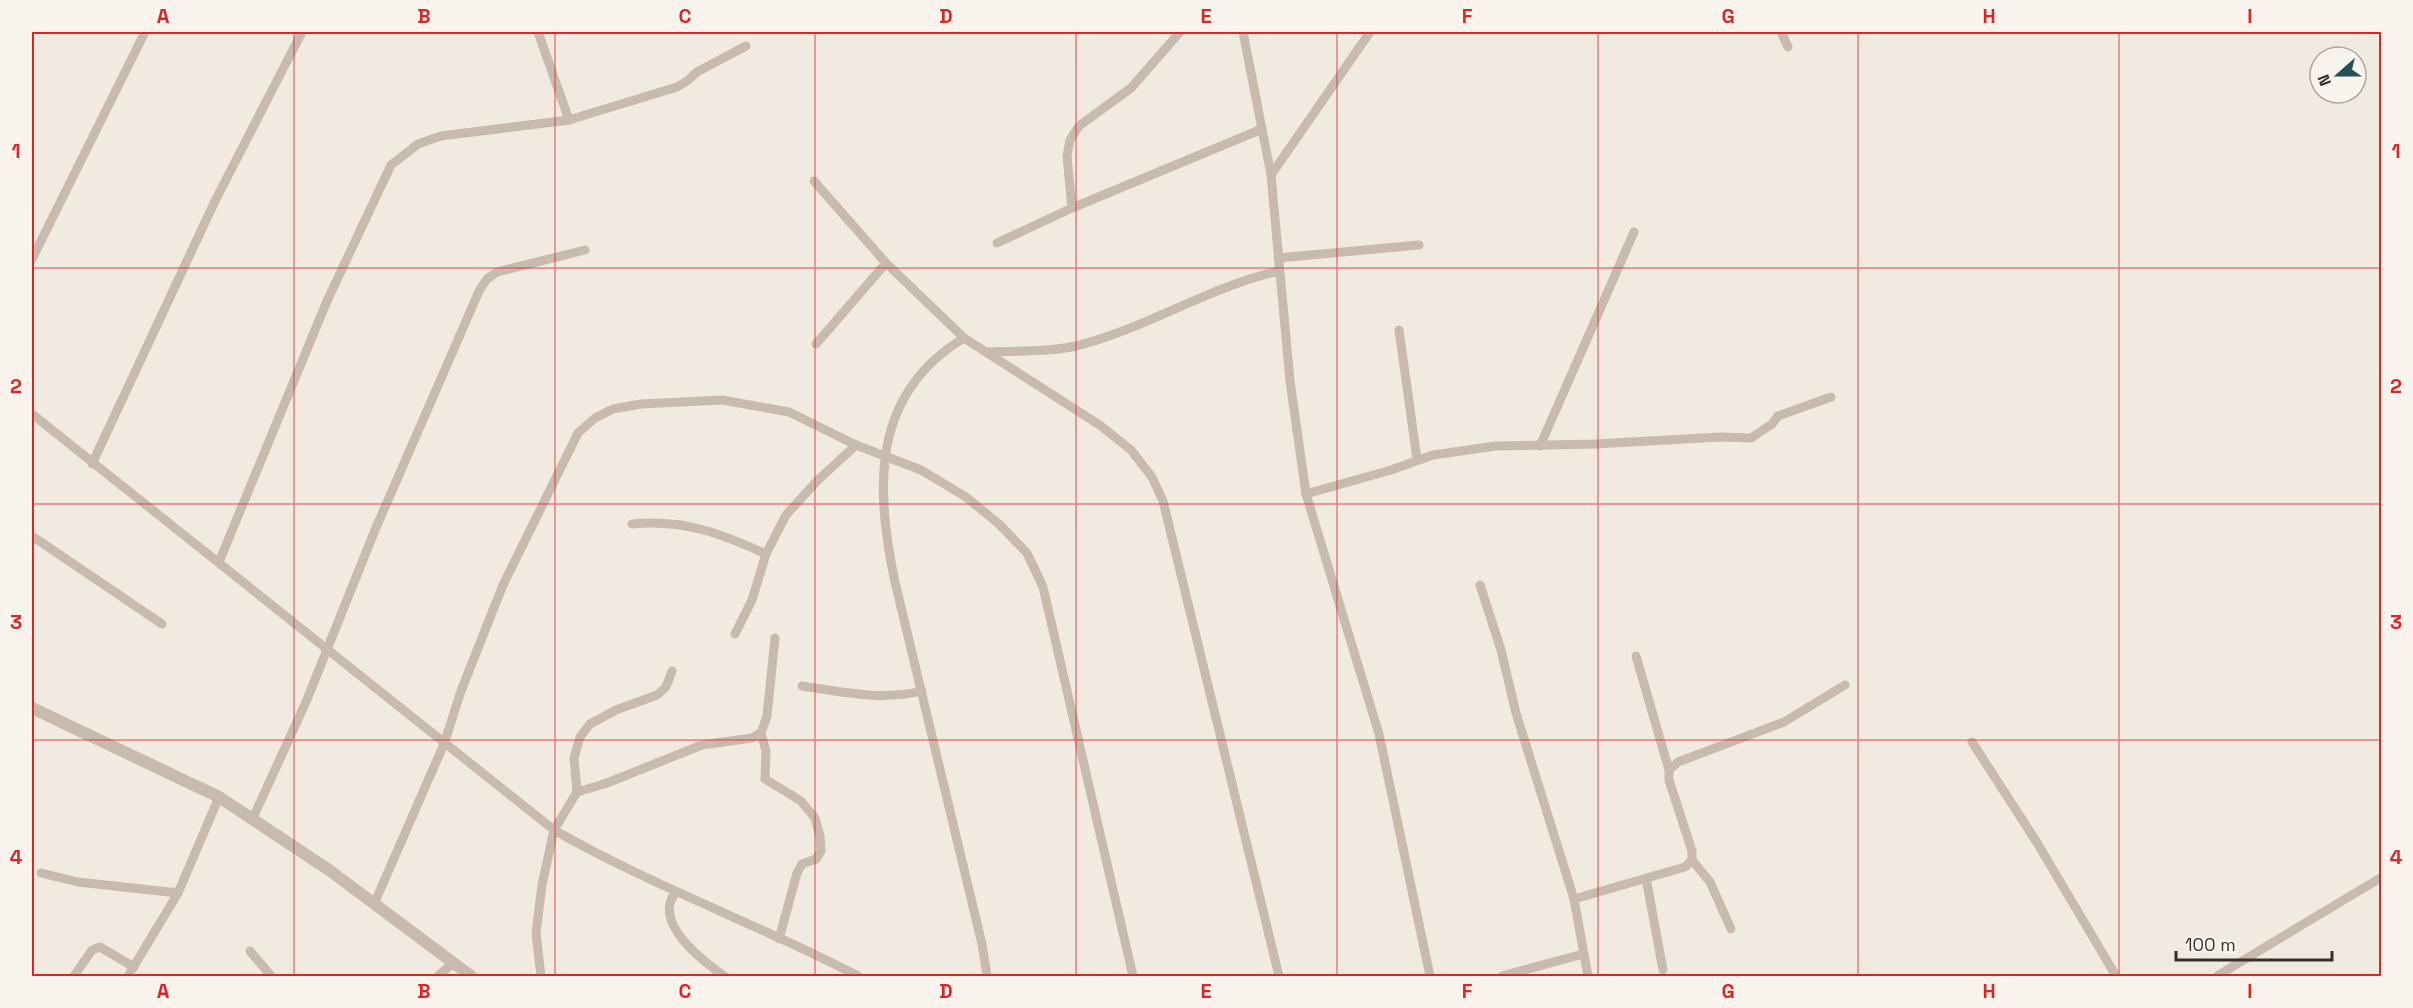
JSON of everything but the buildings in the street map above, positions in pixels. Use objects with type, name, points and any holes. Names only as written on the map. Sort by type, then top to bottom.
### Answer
[{"type":"street","points":[[32,260],[145,32]]},
{"type":"street","points":[[92,464],[215,201],[302,32]]},
{"type":"street","points":[[538,32],[569,120]]},
{"type":"street","points":[[1072,208],[1067,156],[1070,140],[1079,126],[1131,88],[1180,32]]},
{"type":"street","points":[[1243,32],[1271,175],[1290,381],[1306,494],[1379,734],[1430,976]]},
{"type":"street","points":[[1271,175],[1370,32]]},
{"type":"street","points":[[1781,32],[1788,47]]},
{"type":"street","points":[[219,562],[327,301],[391,165],[418,144],[441,136],[569,120],[677,87],[697,72],[746,46]]},
{"type":"street","points":[[997,243],[1072,208],[1262,129]]},
{"type":"street","points":[[814,181],[886,263],[964,338],[1101,426],[1131,450],[1152,477],[1163,501],[1280,976]]},
{"type":"street","points":[[1540,446],[1634,232]]},
{"type":"street","points":[[1278,258],[1419,245]]},
{"type":"street","points":[[252,820],[306,702],[375,530],[480,290],[487,279],[497,272],[585,250]]},
{"type":"street","points":[[816,344],[886,263]]},
{"type":"street","points":[[988,352],[1075,346],[1108,335],[1250,277],[1279,271]]},
{"type":"street","points":[[1399,330],[1417,459]]},
{"type":"street","points":[[964,338],[928,364],[909,391],[890,430],[884,455],[882,494],[886,542],[979,933],[987,976]]},
{"type":"street","points":[[1306,494],[1391,470],[1417,459],[1496,446],[1721,437],[1751,438],[1772,424],[1778,416],[1831,397]]},
{"type":"street","points":[[375,904],[444,744],[461,691],[508,575],[578,433],[595,418],[613,409],[641,404],[722,400],[789,412],[856,445],[921,470],[966,497],[999,524],[1027,553],[1043,588],[1133,976]]},
{"type":"street","points":[[32,414],[554,830],[676,892],[858,976]]},
{"type":"street","points":[[735,634],[752,600],[766,554],[786,515],[817,480],[856,445]]},
{"type":"street","points":[[632,524],[658,521],[684,524],[725,536],[766,554]]},
{"type":"street","points":[[32,536],[162,624]]},
{"type":"street","points":[[1480,585],[1501,650],[1516,713],[1574,898],[1588,976]]},
{"type":"street","points":[[776,638],[767,716],[761,733],[766,751],[765,780],[801,801],[815,818],[821,852],[816,859],[802,864],[797,873],[779,939]]},
{"type":"street","points":[[1636,656],[1669,770],[1669,780],[1692,851],[1692,860],[1710,882],[1731,929]]},
{"type":"street","points":[[541,976],[536,933],[542,885],[554,830],[577,792],[574,758],[580,737],[590,724],[616,710],[657,695],[666,687],[672,671]]},
{"type":"street","points":[[1669,770],[1678,762],[1784,722],[1845,685]]},
{"type":"street","points":[[802,686],[875,696],[906,695],[922,691]]},
{"type":"street","points":[[32,708],[219,797],[329,870],[471,976]]},
{"type":"street","points":[[577,792],[607,783],[702,746],[752,738],[761,733]]},
{"type":"street","points":[[1972,742],[2036,841],[2116,976]]},
{"type":"street","points":[[128,976],[178,893],[219,797]]},
{"type":"street","points":[[1574,898],[1685,867],[1692,860]]},
{"type":"street","points":[[41,873],[78,882],[178,893]]},
{"type":"street","points":[[2217,976],[2382,877]]},
{"type":"street","points":[[1646,878],[1663,970]]},
{"type":"street","points":[[676,892],[670,898],[669,905],[681,939],[691,951],[724,976]]},
{"type":"street","points":[[74,976],[92,950],[100,947],[134,967]]},
{"type":"street","points":[[250,951],[271,976]]},
{"type":"street","points":[[1502,976],[1583,954]]},
{"type":"street","points":[[438,976],[453,963]]}]
